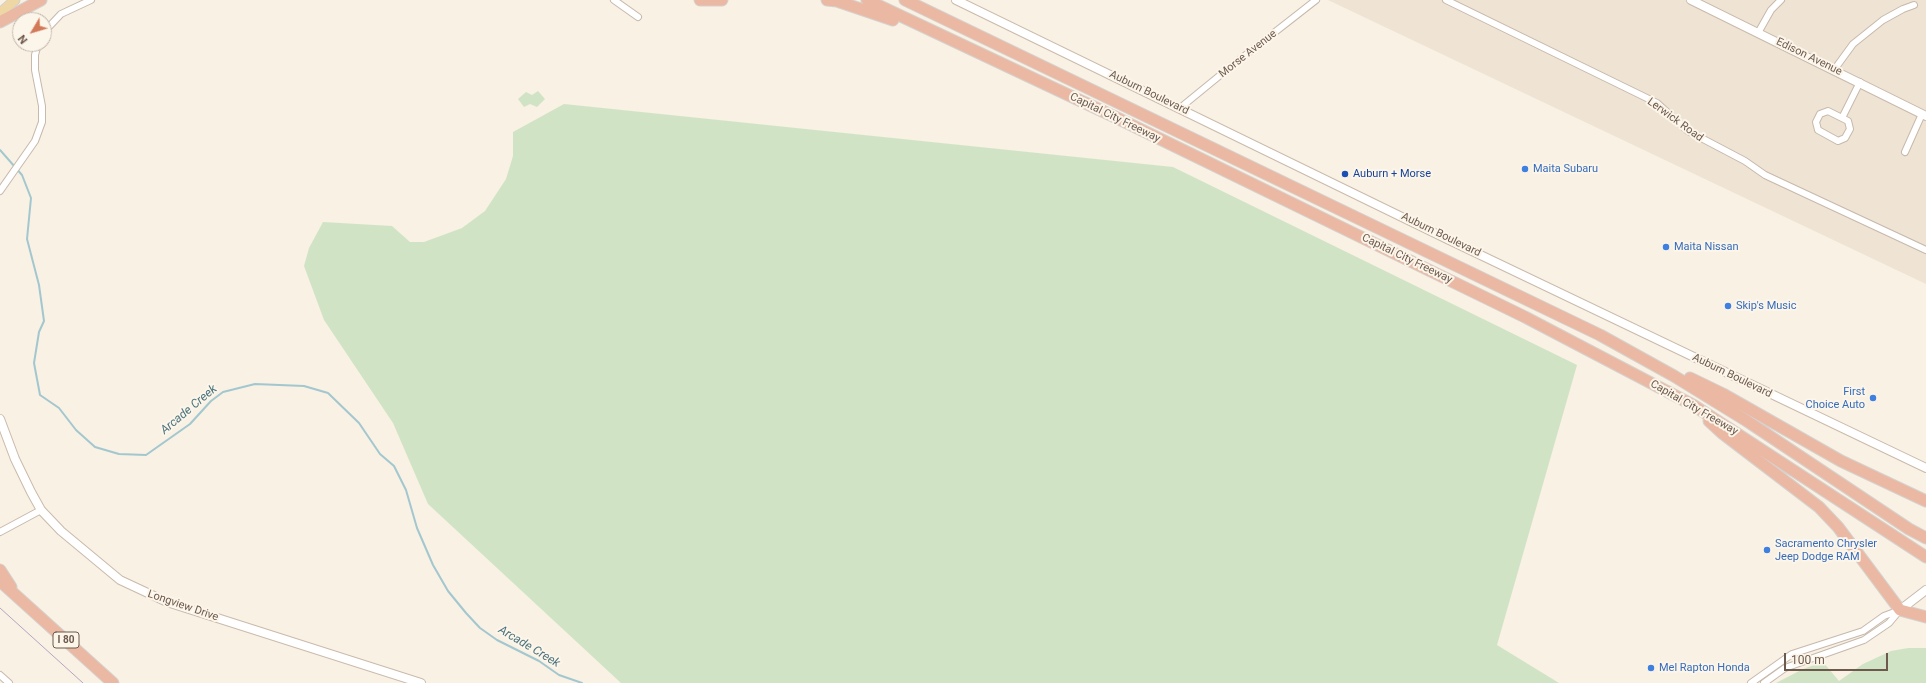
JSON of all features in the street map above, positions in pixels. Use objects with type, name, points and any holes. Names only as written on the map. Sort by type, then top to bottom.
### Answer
[{"type":"highway","points":[[0,22],[41,0]]},
{"type":"highway","points":[[700,0],[722,0]]},
{"type":"highway","points":[[827,0],[837,1],[871,11],[970,49]]},
{"type":"highway","name":"Capital City Freeway","points":[[867,0],[1526,317],[1693,405],[1926,557]]},
{"type":"highway","name":"Capital City Freeway","points":[[904,0],[1600,334],[1747,420],[1910,529],[1926,538]]},
{"type":"highway","points":[[1600,334],[1723,394],[1841,461],[1926,502]]},
{"type":"highway","points":[[1693,405],[1722,434],[1819,507],[1838,527],[1900,610],[1926,617]]},
{"type":"highway","points":[[0,570],[18,597]]},
{"type":"highway","name":"I 80","points":[[0,581],[113,683]]},
{"type":"main road","points":[[0,12],[15,0]]},
{"type":"main road","name":"Auburn Boulevard","points":[[956,0],[1461,245],[1926,468]]},
{"type":"main road","name":"Edison Avenue","points":[[1691,0],[1860,82],[1924,115]]},
{"type":"main road","name":"Longview Drive","points":[[0,419],[18,465],[41,510],[71,540],[116,578],[153,596],[421,683]]},
{"type":"main road","points":[[1900,610],[1926,590]]},
{"type":"street","points":[[52,22],[61,14],[91,0]]},
{"type":"street","points":[[614,0],[638,17]]},
{"type":"street","name":"Morse Avenue","points":[[1180,108],[1316,0]]},
{"type":"street","name":"Lerwick Road","points":[[1446,0],[1657,103],[1698,138],[1746,161],[1765,175],[1926,250]]},
{"type":"street","points":[[1758,33],[1771,10],[1781,0]]},
{"type":"street","points":[[1834,70],[1852,44],[1882,20],[1914,5]]},
{"type":"street","points":[[0,191],[39,132],[42,117],[41,99],[35,70],[36,52]]},
{"type":"street","points":[[1842,118],[1860,82]]},
{"type":"street","points":[[1828,111],[1842,118],[1848,120],[1850,129],[1845,138],[1838,141],[1818,130],[1816,122],[1820,114],[1824,112],[1828,111]]},
{"type":"street","points":[[1905,152],[1924,115]]},
{"type":"street","points":[[0,532],[41,510]]},
{"type":"street","points":[[1751,683],[1792,654],[1863,631],[1884,616],[1900,610]]},
{"type":"street","points":[[1764,683],[1785,668],[1864,640],[1890,623],[1900,610]]},
{"type":"street","points":[[0,675],[9,683]]},
{"type":"shaded area","points":[[1328,0],[1926,0],[1926,284]]},
{"type":"green space","points":[[538,91],[545,99],[537,107],[530,104],[524,107],[518,99],[526,92],[532,95]]},
{"type":"green space","points":[[564,104],[1173,167],[1577,365],[1497,645],[1559,683],[621,683],[428,504],[393,423],[324,320],[304,266],[309,248],[323,222],[392,226],[410,242],[424,242],[462,228],[485,211],[506,179],[513,156],[513,132]]},
{"type":"green space","points":[[1908,648],[1926,648],[1926,683],[1776,683],[1803,669],[1823,662],[1839,681],[1863,664],[1891,651]]},
{"type":"waterway","name":"Arcade Creek","points":[[0,150],[22,175],[31,198],[27,239],[39,285],[44,321],[39,332],[34,363],[40,395],[59,408],[76,430],[95,447],[119,454],[146,455],[190,424],[211,401],[223,392],[255,384],[304,386],[328,393],[359,423],[380,454],[394,466],[406,490],[417,528],[433,565],[448,591],[466,613],[480,628],[497,640],[539,661],[559,675],[582,683]]},
{"type":"tram line","points":[[0,608],[83,683]]},
{"type":"place","name":"Maita Subaru","points":[[1525,169]]},
{"type":"place","name":"Auburn + Morse","points":[[1345,174]]},
{"type":"place","name":"Maita Nissan","points":[[1666,247]]},
{"type":"place","name":"Skip's Music","points":[[1728,306]]},
{"type":"place","name":"First Choice Auto","points":[[1873,398]]},
{"type":"place","name":"Sacramento Chrysler Jeep Dodge RAM","points":[[1767,550]]},
{"type":"place","name":"Mel Rapton Honda","points":[[1651,668]]}]
